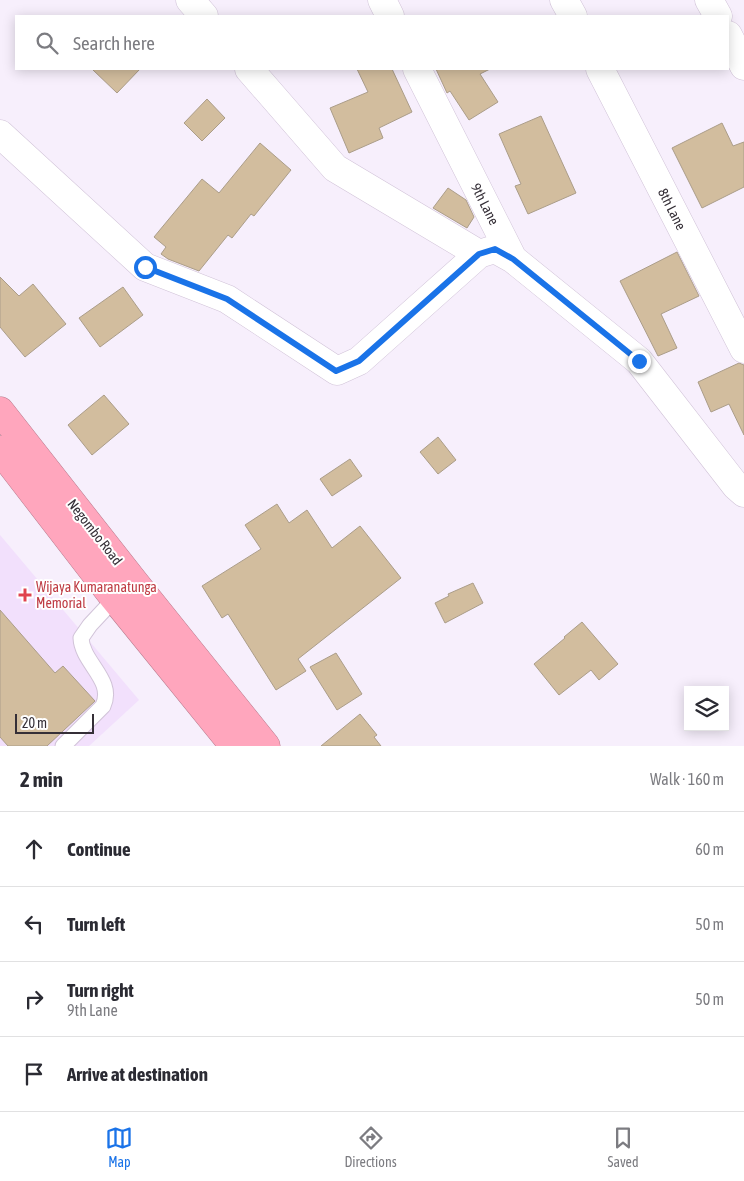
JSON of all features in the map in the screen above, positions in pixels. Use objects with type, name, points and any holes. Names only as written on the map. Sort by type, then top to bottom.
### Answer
[{"type":"highway","name":"Negombo Road","points":[[0,411],[234,746]]},
{"type":"highway","name":"Negombo Road","points":[[0,450],[266,746]]},
{"type":"street","points":[[190,0],[203,15]]},
{"type":"street","points":[[382,0],[390,15]]},
{"type":"street","points":[[564,0],[572,15]]},
{"type":"street","points":[[709,0],[717,15]]},
{"type":"street","points":[[729,37],[744,66]]},
{"type":"street","points":[[250,70],[335,168],[479,254]]},
{"type":"street","name":"9th Lane","points":[[418,70],[513,259],[639,361],[736,486],[744,493]]},
{"type":"street","name":"8th Lane","points":[[601,70],[744,349]]},
{"type":"street","points":[[0,134],[145,267],[227,299],[336,371],[359,361],[479,254],[495,249],[513,259]]},
{"type":"lane","points":[[63,746],[103,706],[107,698],[102,681],[84,653],[80,638],[124,590]]},
{"type":"shaded area","name":"Wijaya Kumaranatunga Memorial","points":[[0,535],[139,700],[89,746],[0,746]]},
{"type":"building","points":[[93,70],[139,70],[117,93]]},
{"type":"building","points":[[357,70],[392,70],[412,112],[379,128],[383,138],[349,153],[330,108],[368,92]]},
{"type":"building","points":[[436,70],[488,70],[480,74],[498,102],[469,120],[450,91],[447,93]]},
{"type":"building","points":[[207,99],[225,118],[202,141],[184,123]]},
{"type":"building","points":[[541,116],[576,193],[528,214],[515,186],[521,184],[499,134]]},
{"type":"building","points":[[722,123],[733,146],[744,142],[744,187],[702,208],[672,148]]},
{"type":"building","points":[[260,143],[291,170],[254,216],[251,214],[232,238],[228,235],[199,271],[168,259],[161,254],[166,247],[154,237],[202,179],[219,193]]},
{"type":"building","points":[[448,188],[466,200],[474,217],[467,228],[433,208]]},
{"type":"building","points":[[677,252],[699,296],[661,314],[677,348],[658,356],[620,281]]},
{"type":"building","points":[[0,277],[19,296],[33,284],[66,324],[25,357],[0,327]]},
{"type":"building","points":[[123,287],[143,315],[100,347],[79,318]]},
{"type":"building","points":[[739,363],[744,365],[744,435],[729,404],[711,412],[698,382]]},
{"type":"building","points":[[104,395],[129,424],[92,455],[68,425]]},
{"type":"building","points":[[438,437],[456,460],[438,474],[420,452]]},
{"type":"building","points":[[350,459],[362,476],[332,496],[320,479]]},
{"type":"building","points":[[277,504],[289,523],[307,510],[332,548],[360,526],[401,578],[298,659],[306,671],[276,690],[228,614],[222,618],[202,586],[261,549],[245,525]]},
{"type":"building","points":[[473,583],[483,603],[445,623],[435,603],[449,596],[448,594]]},
{"type":"building","points":[[0,610],[55,673],[63,666],[95,701],[47,746],[8,746],[0,737]]},
{"type":"building","points":[[582,622],[618,664],[599,680],[591,670],[559,695],[534,664]]},
{"type":"building","points":[[336,653],[362,694],[337,710],[310,667]]},
{"type":"building","points":[[360,714],[377,735],[374,737],[381,746],[321,746]]},
{"type":"place","name":"Wijaya Kumaranatunga Memorial","points":[[25,595]]},
{"type":"route","points":[[145,267],[227,299],[336,371],[359,361],[479,254],[495,249],[513,259],[639,361]]}]
